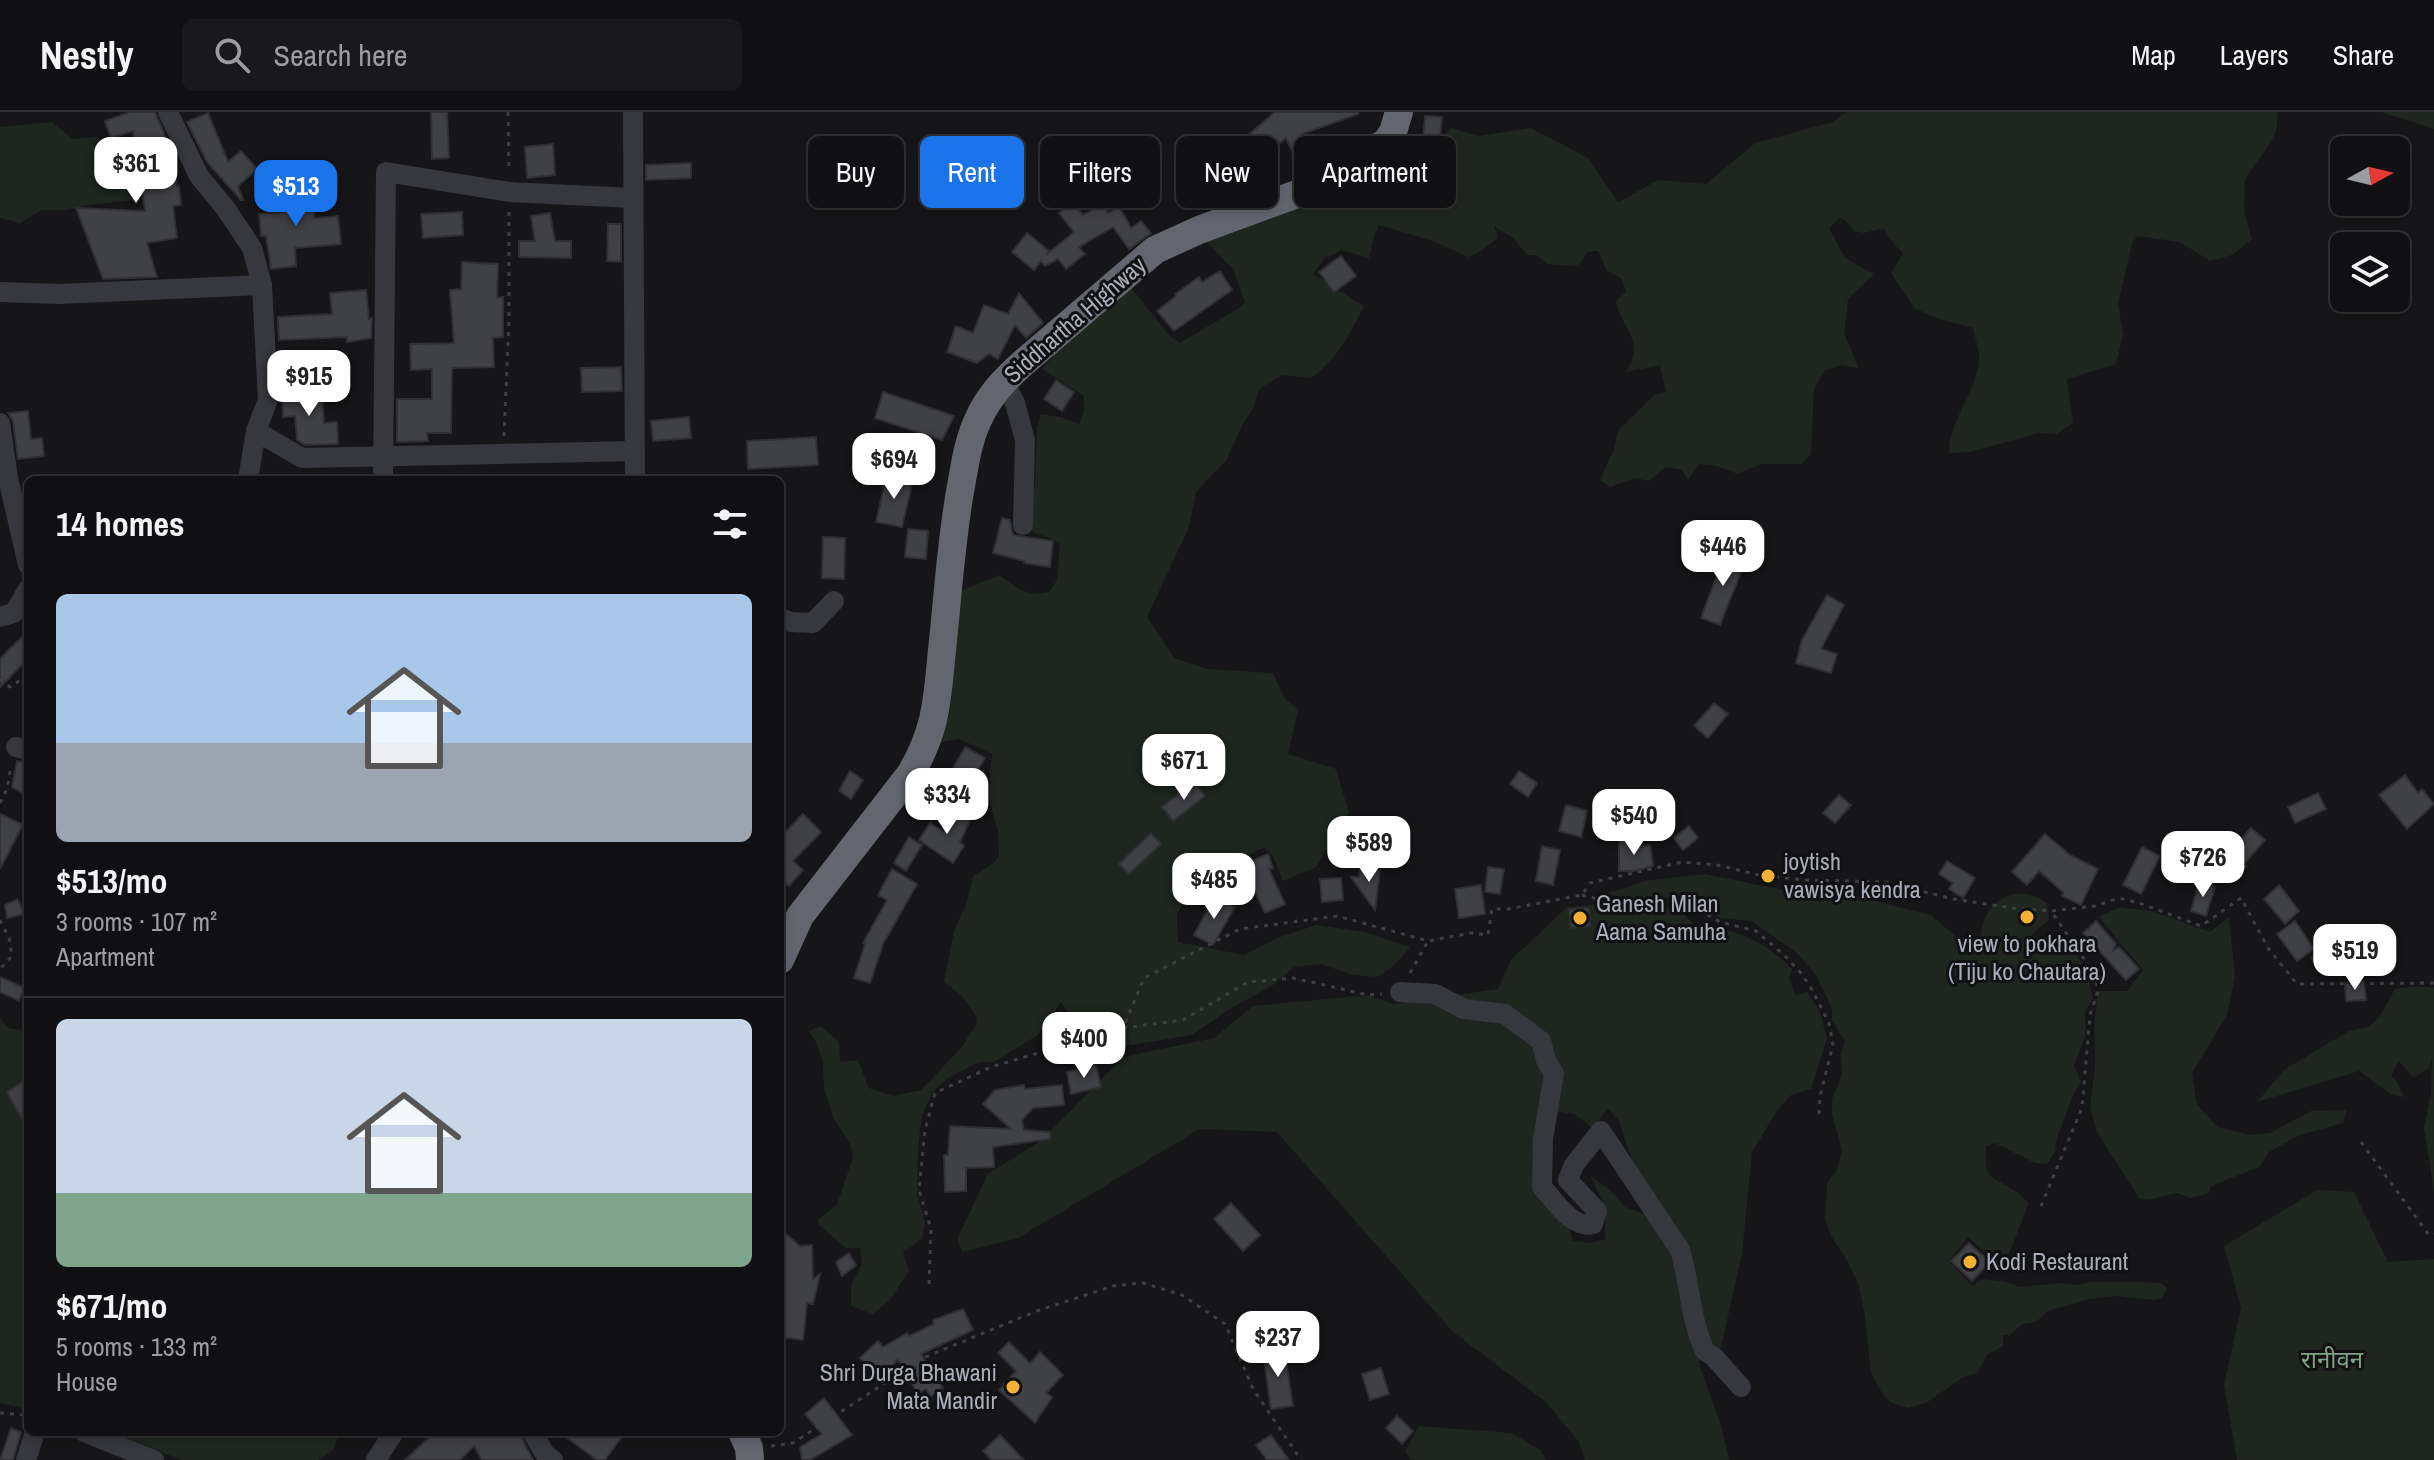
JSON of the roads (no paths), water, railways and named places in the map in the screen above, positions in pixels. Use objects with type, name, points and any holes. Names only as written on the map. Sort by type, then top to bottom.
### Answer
[{"type":"highway","name":"Siddhartha Highway","points":[[784,951],[800,916],[911,773],[926,748],[938,696],[955,519],[969,445],[977,421],[990,399],[1004,381],[1075,316],[1155,250],[1199,230],[1297,194],[1386,142],[1393,132],[1399,112]]},
{"type":"street","points":[[168,112],[199,176],[252,248],[262,285],[268,400],[256,431],[249,476]]},
{"type":"street","points":[[633,112],[635,476]]},
{"type":"street","points":[[383,476],[386,172],[509,192],[633,198]]},
{"type":"street","points":[[0,292],[59,294],[262,285]]},
{"type":"street","points":[[1004,381],[1015,403],[1025,440],[1023,525]]},
{"type":"street","points":[[0,423],[8,478],[24,548]]},
{"type":"street","points":[[256,431],[302,458],[635,451]]},
{"type":"street","points":[[0,617],[14,613],[24,596]]},
{"type":"street","points":[[784,619],[813,623],[834,601]]},
{"type":"street","points":[[1400,992],[1435,994],[1464,1009],[1505,1014],[1541,1041],[1554,1074],[1543,1139],[1542,1187],[1576,1223],[1586,1226],[1593,1224],[1597,1211],[1568,1180],[1574,1165],[1601,1131],[1680,1250],[1705,1351],[1741,1387]]},
{"type":"street","points":[[26,1460],[34,1436]]},
{"type":"street","points":[[94,1436],[154,1460]]},
{"type":"street","points":[[376,1460],[391,1436]]},
{"type":"street","points":[[534,1436],[545,1454],[553,1460]]},
{"type":"place","name":"joytish vawisya kendra","points":[[1768,876]]},
{"type":"place","name":"view to pokhara (Tiju ko Chautara)","points":[[2027,917]]},
{"type":"place","name":"Ganesh Milan Aama Samuha","points":[[1580,918]]},
{"type":"place","name":"Kodi Restaurant","points":[[1970,1262]]},
{"type":"place","name":"Shri Durga Bhawani Mata Mandir","points":[[1013,1387]]},
{"type":"park label","name":"रानीवन","points":[[2332,1360]]}]
